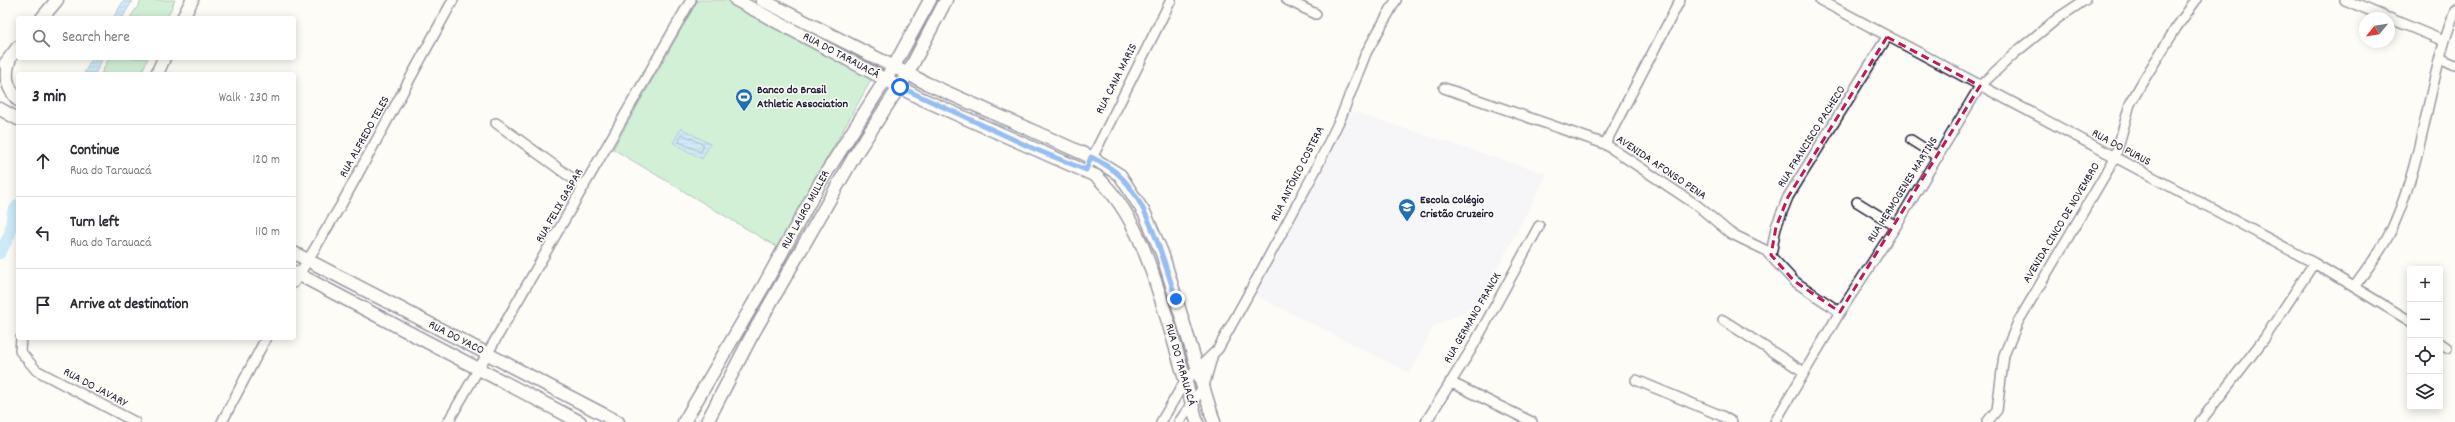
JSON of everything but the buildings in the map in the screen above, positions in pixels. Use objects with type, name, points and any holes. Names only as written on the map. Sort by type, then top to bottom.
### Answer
[{"type":"street","points":[[44,16],[56,0]]},
{"type":"street","points":[[184,16],[192,0]]},
{"type":"street","name":"RUA ALFREDO TELES","points":[[296,277],[341,206],[453,0]]},
{"type":"street","name":"RUA FELIX GASPAR","points":[[448,422],[479,368],[489,354],[691,0]]},
{"type":"street","name":"RUA DO TARAUACÁ","points":[[736,0],[900,87],[1032,148],[1086,170],[1110,189],[1128,215],[1149,261],[1197,422]]},
{"type":"street","name":"RUA DO TARAUACÁ","points":[[762,0],[968,102],[1091,157],[1120,175],[1145,214],[1162,253],[1214,422]]},
{"type":"street","name":"RUA LAURO MULLER","points":[[684,422],[763,287],[821,181],[894,66],[930,0]]},
{"type":"street","name":"RUA LAURO MULLER","points":[[707,422],[751,338],[855,155],[900,87],[946,0]]},
{"type":"street","name":"RUA CANA MARIS","points":[[1086,170],[1091,157],[1171,0]]},
{"type":"street","points":[[1287,0],[1316,14]]},
{"type":"street","name":"RUA ANTÔNIO COSTERA","points":[[1180,422],[1191,402],[1204,386],[1213,354],[1260,273],[1315,171],[1341,116],[1366,53],[1396,0]]},
{"type":"street","points":[[1605,144],[1680,0]]},
{"type":"street","name":"RUA DO PURUS","points":[[1820,0],[2314,263],[2355,286],[2407,319]]},
{"type":"street","name":"RUA HERMOGENES MARTINS","points":[[1775,422],[1840,312],[1896,226],[1980,86],[2058,18],[2086,0]]},
{"type":"street","name":"AVENIDA CINCO DE NOVEMBRO","points":[[1987,422],[1998,410],[2004,355],[2018,322],[2115,158],[2130,104],[2154,60],[2196,0]]},
{"type":"street","points":[[2345,0],[2374,12]]},
{"type":"street","points":[[2355,286],[2394,225],[2417,156],[2422,126],[2442,59],[2444,41],[2455,11]]},
{"type":"street","points":[[2395,21],[2444,41]]},
{"type":"street","name":"RUA FRANCISCO PACHECO","points":[[1771,255],[1776,227],[1788,197],[1888,37]]},
{"type":"street","points":[[0,71],[11,54]]},
{"type":"street","points":[[11,54],[5,79],[10,90],[16,98]]},
{"type":"street","points":[[2442,59],[2455,65]]},
{"type":"street","points":[[158,72],[163,60]]},
{"type":"street","name":"AVENIDA AFONSO PENA","points":[[1444,88],[1605,144],[1698,206],[1730,233],[1771,255],[1794,281],[1840,312]]},
{"type":"street","points":[[0,93],[16,99]]},
{"type":"street","points":[[963,116],[968,102]]},
{"type":"street","points":[[1,110],[16,118]]},
{"type":"street","points":[[496,123],[584,187]]},
{"type":"street","points":[[1911,140],[1938,158]]},
{"type":"street","points":[[1857,202],[1896,226]]},
{"type":"street","name":"RUA GERMANO FRANCK","points":[[1426,422],[1472,348],[1539,226]]},
{"type":"street","name":"RUA DO YACO","points":[[296,254],[618,422]]},
{"type":"street","points":[[2200,422],[2264,339],[2314,263]]},
{"type":"street","name":"RUA DO YACO","points":[[296,277],[479,368],[580,422]]},
{"type":"street","points":[[1723,320],[1804,372]]},
{"type":"street","name":"RUA DO JAVARY","points":[[20,340],[20,351],[24,358],[36,370],[135,422]]},
{"type":"street","points":[[222,422],[265,340]]},
{"type":"street","name":"RUA ANTÔNIO COSTERA","points":[[1161,422],[1185,381],[1198,366],[1213,354]]},
{"type":"street","points":[[1636,380],[1722,416],[1732,422]]},
{"type":"street","points":[[1450,382],[1532,422]]},
{"type":"highlighted area","points":[[1887,37],[1980,86],[1840,312],[1794,281],[1771,255],[1776,227],[1788,197]]},
{"type":"shaded area","name":"Escola Colégio Cristão Cruzeiro","points":[[1350,111],[1547,174],[1478,305],[1433,327],[1410,373],[1255,295]]},
{"type":"green space","points":[[142,0],[175,0],[168,16],[131,16]]},
{"type":"green space","name":"Banco do Brasil Athletic Association","points":[[698,0],[735,0],[874,75],[777,247],[613,149]]},
{"type":"green space","points":[[108,60],[147,60],[142,72],[102,72]]},
{"type":"water","points":[[124,0],[133,0],[123,16],[114,16]]},
{"type":"water","points":[[91,60],[102,60],[96,72],[85,72]]},
{"type":"water","points":[[681,128],[710,144],[702,159],[673,143]]},
{"type":"waterway","points":[[0,253],[10,234],[13,212],[16,208]]},
{"type":"place","name":"Banco do Brasil Athletic Association","points":[[744,112]]},
{"type":"place","name":"Escola Colégio Cristão Cruzeiro","points":[[1407,222]]},
{"type":"route","points":[[900,87],[920,98],[1032,148],[1086,170],[1091,157],[1107,165],[1120,175],[1145,214],[1162,253],[1176,299]]}]
